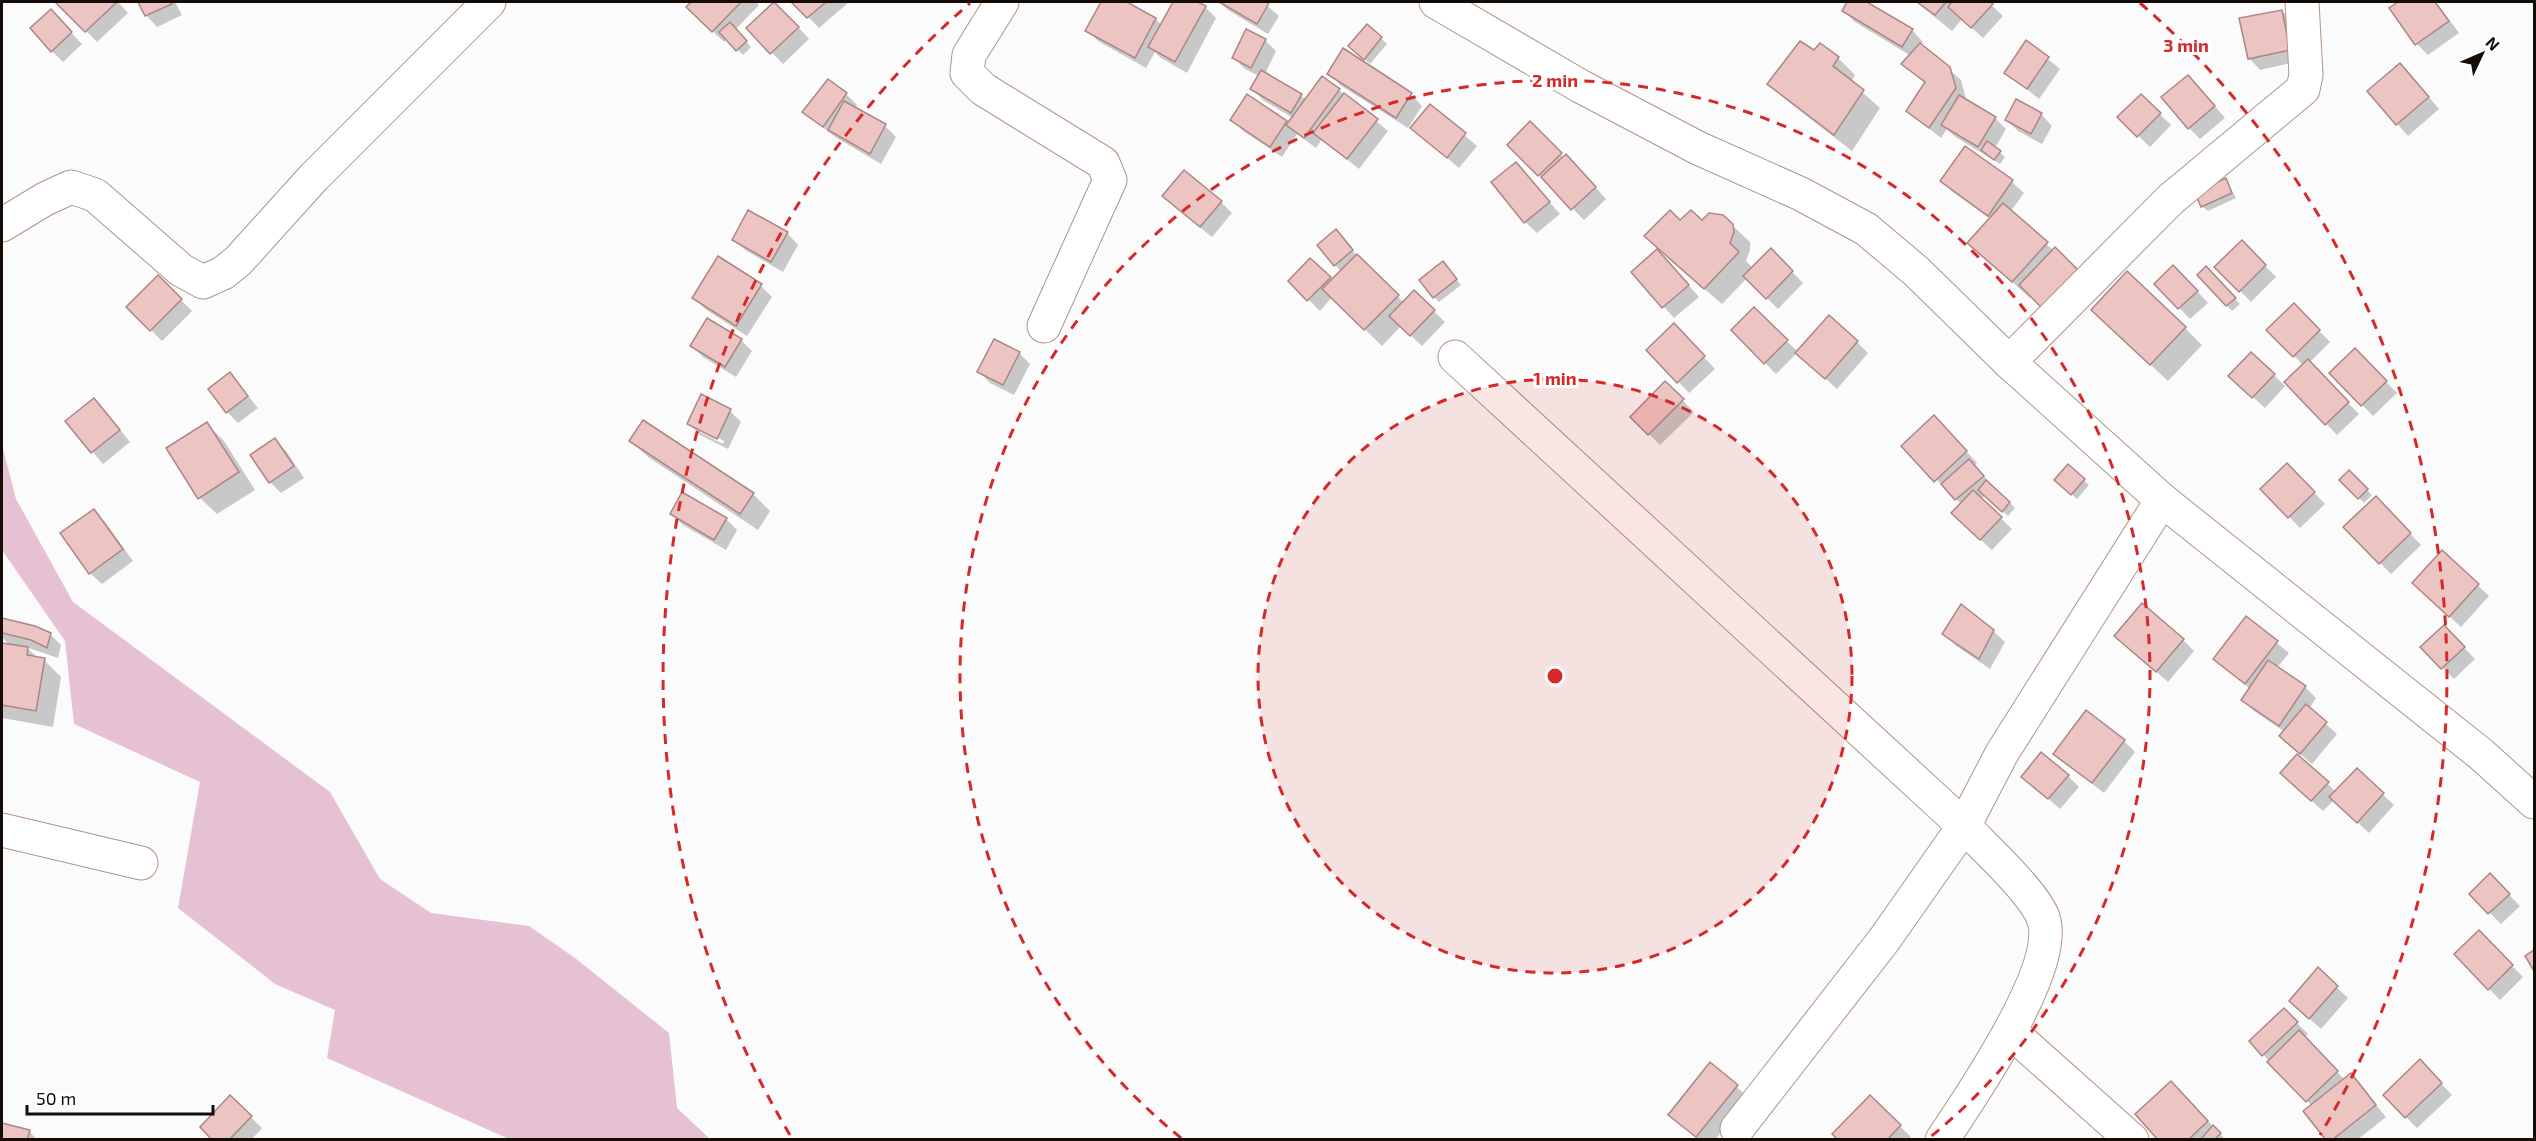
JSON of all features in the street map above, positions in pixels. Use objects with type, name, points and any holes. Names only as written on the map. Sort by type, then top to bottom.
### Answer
[{"type":"street","points":[[2,225],[45,199],[71,188],[95,195],[181,270],[203,282],[223,273],[238,261],[314,177],[489,2]]},
{"type":"street","points":[[1002,2],[969,56],[967,73],[983,88],[1103,163],[1110,180],[1044,326]]},
{"type":"street","points":[[1436,2],[1580,86],[1698,148],[1802,194],[1866,229],[1916,271],[2009,362],[2162,500],[2482,755],[2535,802]]},
{"type":"street","points":[[2009,362],[2170,199],[2303,89],[2306,75],[2302,2]]},
{"type":"street","points":[[1455,357],[1964,826],[2042,914],[2047,929],[2044,950],[2011,1032],[1942,1140]]},
{"type":"street","points":[[1737,1129],[1884,940],[1964,826],[2002,753],[2162,500]]},
{"type":"street","points":[[2,830],[141,862]]},
{"type":"street","points":[[2011,1032],[2132,1140]]},
{"type":"shaded area","points":[[2,445],[16,499],[73,602],[330,792],[380,879],[431,913],[529,926],[575,958],[669,1033],[677,1108],[710,1139],[509,1139],[327,1058],[335,1010],[275,984],[178,908],[200,782],[74,724],[65,641],[2,550]]},
{"type":"building","points":[[55,2],[117,2],[85,32]]},
{"type":"building","points":[[138,2],[171,2],[172,4],[145,16]]},
{"type":"building","points":[[691,2],[741,2],[712,32],[686,7]]},
{"type":"building","points":[[774,2],[799,27],[770,54],[746,28]]},
{"type":"building","points":[[791,2],[826,2],[807,18]]},
{"type":"building","points":[[1101,2],[1127,2],[1156,18],[1135,58],[1085,31]]},
{"type":"building","points":[[1173,2],[1198,2],[1206,6],[1175,62],[1148,47]]},
{"type":"building","points":[[1219,2],[1266,2],[1269,3],[1257,24]]},
{"type":"building","points":[[1847,2],[1867,2],[1913,29],[1902,47],[1842,11]]},
{"type":"building","points":[[1917,2],[1946,2],[1935,15]]},
{"type":"building","points":[[1952,2],[1990,2],[1993,4],[1971,28],[1948,7]]},
{"type":"building","points":[[2398,2],[2435,2],[2449,21],[2415,45],[2389,8]]},
{"type":"building","points":[[51,9],[72,32],[51,52],[30,28]]},
{"type":"building","points":[[2282,10],[2290,50],[2248,59],[2239,18]]},
{"type":"building","points":[[730,22],[747,41],[736,51],[719,32]]},
{"type":"building","points":[[1367,24],[1382,37],[1364,60],[1348,46]]},
{"type":"building","points":[[1246,29],[1266,39],[1251,68],[1232,58]]},
{"type":"building","points":[[2026,40],[2049,57],[2027,89],[2004,73]]},
{"type":"building","points":[[1800,41],[1814,50],[1820,43],[1839,57],[1833,66],[1864,90],[1834,135],[1767,84]]},
{"type":"building","points":[[1920,43],[1950,67],[1956,88],[1929,128],[1906,111],[1925,82],[1901,64]]},
{"type":"building","points":[[1343,48],[1412,93],[1396,118],[1327,74]]},
{"type":"building","points":[[2400,63],[2429,97],[2396,125],[2367,91]]},
{"type":"building","points":[[1261,70],[1302,94],[1291,113],[1250,89]]},
{"type":"building","points":[[2188,75],[2215,106],[2188,129],[2161,97]]},
{"type":"building","points":[[1322,76],[1340,89],[1304,138],[1286,125]]},
{"type":"building","points":[[828,79],[847,93],[823,127],[802,112]]},
{"type":"building","points":[[1344,93],[1378,119],[1347,159],[1313,133]]},
{"type":"building","points":[[1247,94],[1287,121],[1270,147],[1230,120]]},
{"type":"building","points":[[2141,94],[2161,113],[2137,137],[2117,117]]},
{"type":"building","points":[[1959,95],[1996,117],[1978,147],[1941,125]]},
{"type":"building","points":[[2016,99],[2042,113],[2031,134],[2005,120]]},
{"type":"building","points":[[844,101],[886,124],[870,154],[828,130]]},
{"type":"building","points":[[1430,104],[1466,133],[1447,158],[1410,128]]},
{"type":"building","points":[[1530,121],[1562,153],[1538,176],[1507,145]]},
{"type":"building","points":[[1987,141],[2001,151],[1994,160],[1981,150]]},
{"type":"building","points":[[1965,146],[2013,180],[1988,216],[1940,181]]},
{"type":"building","points":[[1566,154],[1596,187],[1571,210],[1541,177]]},
{"type":"building","points":[[1516,162],[1550,202],[1524,223],[1491,182]]},
{"type":"building","points":[[1184,170],[1222,201],[1200,227],[1162,196]]},
{"type":"building","points":[[2226,178],[2232,193],[2201,207],[2195,193]]},
{"type":"building","points":[[2003,203],[2048,242],[2012,282],[1967,243]]},
{"type":"building","points":[[748,210],[788,232],[771,262],[732,240]]},
{"type":"building","points":[[1670,210],[1680,220],[1691,210],[1702,220],[1709,213],[1723,215],[1733,224],[1734,232],[1730,243],[1739,252],[1704,289],[1644,236]]},
{"type":"building","points":[[1336,229],[1353,250],[1334,266],[1317,245]]},
{"type":"building","points":[[2242,240],[2266,265],[2239,292],[2214,267]]},
{"type":"building","points":[[2055,247],[2079,271],[2042,308],[2019,285]]},
{"type":"building","points":[[1771,248],[1793,271],[1766,299],[1743,276]]},
{"type":"building","points":[[1657,249],[1689,285],[1662,308],[1631,272]]},
{"type":"building","points":[[1357,254],[1399,295],[1364,330],[1322,289]]},
{"type":"building","points":[[718,256],[762,284],[736,326],[692,298]]},
{"type":"building","points":[[1310,258],[1331,277],[1307,301],[1288,281]]},
{"type":"building","points":[[1443,261],[1457,279],[1433,298],[1419,280]]},
{"type":"building","points":[[2173,265],[2198,291],[2178,309],[2154,284]]},
{"type":"building","points":[[2206,266],[2236,298],[2226,306],[2197,275]]},
{"type":"building","points":[[2127,271],[2186,327],[2150,365],[2091,310]]},
{"type":"building","points":[[158,275],[182,299],[150,331],[126,307]]},
{"type":"building","points":[[1414,290],[1435,310],[1410,336],[1389,316]]},
{"type":"building","points":[[2294,303],[2320,330],[2293,357],[2266,330]]},
{"type":"building","points":[[1754,307],[1788,340],[1764,364],[1731,330]]},
{"type":"building","points":[[1829,315],[1858,341],[1825,379],[1795,353]]},
{"type":"building","points":[[707,318],[742,339],[725,367],[690,346]]},
{"type":"building","points":[[1674,323],[1705,356],[1677,383],[1646,350]]},
{"type":"building","points":[[994,339],[1020,352],[1003,385],[977,372]]},
{"type":"building","points":[[2355,348],[2387,381],[2361,406],[2329,373]]},
{"type":"building","points":[[2251,352],[2275,374],[2252,398],[2228,376]]},
{"type":"building","points":[[2308,359],[2349,402],[2325,425],[2284,382]]},
{"type":"building","points":[[230,372],[248,396],[226,413],[208,389]]},
{"type":"building","points":[[1665,381],[1684,399],[1648,435],[1630,417]]},
{"type":"building","points":[[701,394],[731,409],[717,439],[687,424]]},
{"type":"building","points":[[94,398],[120,430],[91,453],[65,421]]},
{"type":"building","points":[[1934,415],[1967,451],[1934,482],[1901,446]]},
{"type":"building","points":[[643,420],[754,493],[740,514],[629,441]]},
{"type":"building","points":[[207,422],[239,472],[198,499],[166,448]]},
{"type":"building","points":[[275,438],[294,466],[269,483],[250,455]]},
{"type":"building","points":[[1969,459],[1984,476],[1955,500],[1941,484]]},
{"type":"building","points":[[2287,463],[2315,492],[2288,518],[2260,489]]},
{"type":"building","points":[[2068,464],[2085,479],[2071,495],[2054,480]]},
{"type":"building","points":[[2349,470],[2368,489],[2358,499],[2339,480]]},
{"type":"building","points":[[1986,480],[2010,502],[2002,512],[1978,490]]},
{"type":"building","points":[[1973,490],[2002,517],[1980,540],[1951,513]]},
{"type":"building","points":[[682,492],[727,518],[714,540],[670,514]]},
{"type":"building","points":[[2376,496],[2411,533],[2379,564],[2343,527]]},
{"type":"building","points":[[94,509],[123,549],[89,574],[60,533]]},
{"type":"building","points":[[2442,550],[2479,584],[2449,617],[2412,583]]},
{"type":"building","points":[[2142,603],[2184,639],[2156,672],[2114,636]]},
{"type":"building","points":[[1961,604],[1994,630],[1979,659],[1942,634]]},
{"type":"building","points":[[2246,616],[2278,641],[2245,684],[2213,659]]},
{"type":"building","points":[[2,618],[35,626],[51,633],[47,648],[31,640],[2,633]]},
{"type":"building","points":[[2444,625],[2465,647],[2441,669],[2420,647]]},
{"type":"building","points":[[2,643],[28,647],[27,655],[45,658],[36,711],[2,705]]},
{"type":"building","points":[[2268,660],[2306,686],[2279,726],[2241,700]]},
{"type":"building","points":[[2306,704],[2327,722],[2300,754],[2279,736]]},
{"type":"building","points":[[2086,710],[2125,740],[2092,783],[2053,754]]},
{"type":"building","points":[[2041,752],[2069,775],[2048,799],[2021,777]]},
{"type":"building","points":[[2297,754],[2329,782],[2311,801],[2280,773]]},
{"type":"building","points":[[2357,768],[2384,793],[2357,823],[2329,797]]},
{"type":"building","points":[[2490,873],[2510,894],[2488,914],[2469,894]]},
{"type":"building","points":[[2479,930],[2513,965],[2488,990],[2454,954]]},
{"type":"building","points":[[2534,950],[2534,971],[2525,956]]},
{"type":"building","points":[[2318,967],[2338,986],[2309,1019],[2289,1001]]},
{"type":"building","points":[[2284,1008],[2298,1022],[2262,1056],[2249,1041]]},
{"type":"building","points":[[2299,1030],[2338,1071],[2306,1102],[2267,1062]]},
{"type":"building","points":[[2420,1059],[2442,1083],[2405,1118],[2383,1095]]},
{"type":"building","points":[[1710,1062],[1738,1085],[1696,1137],[1668,1115]]},
{"type":"building","points":[[2351,1073],[2376,1105],[2332,1140],[2326,1140],[2303,1111]]},
{"type":"building","points":[[2171,1081],[2208,1121],[2188,1140],[2158,1140],[2135,1114]]},
{"type":"building","points":[[230,1095],[252,1116],[229,1140],[212,1140],[200,1127]]},
{"type":"building","points":[[1870,1095],[1901,1125],[1887,1140],[1838,1140],[1832,1134]]},
{"type":"building","points":[[2,1123],[30,1130],[27,1140],[2,1140]]},
{"type":"building","points":[[2213,1125],[2221,1133],[2214,1140],[2200,1140]]}]
